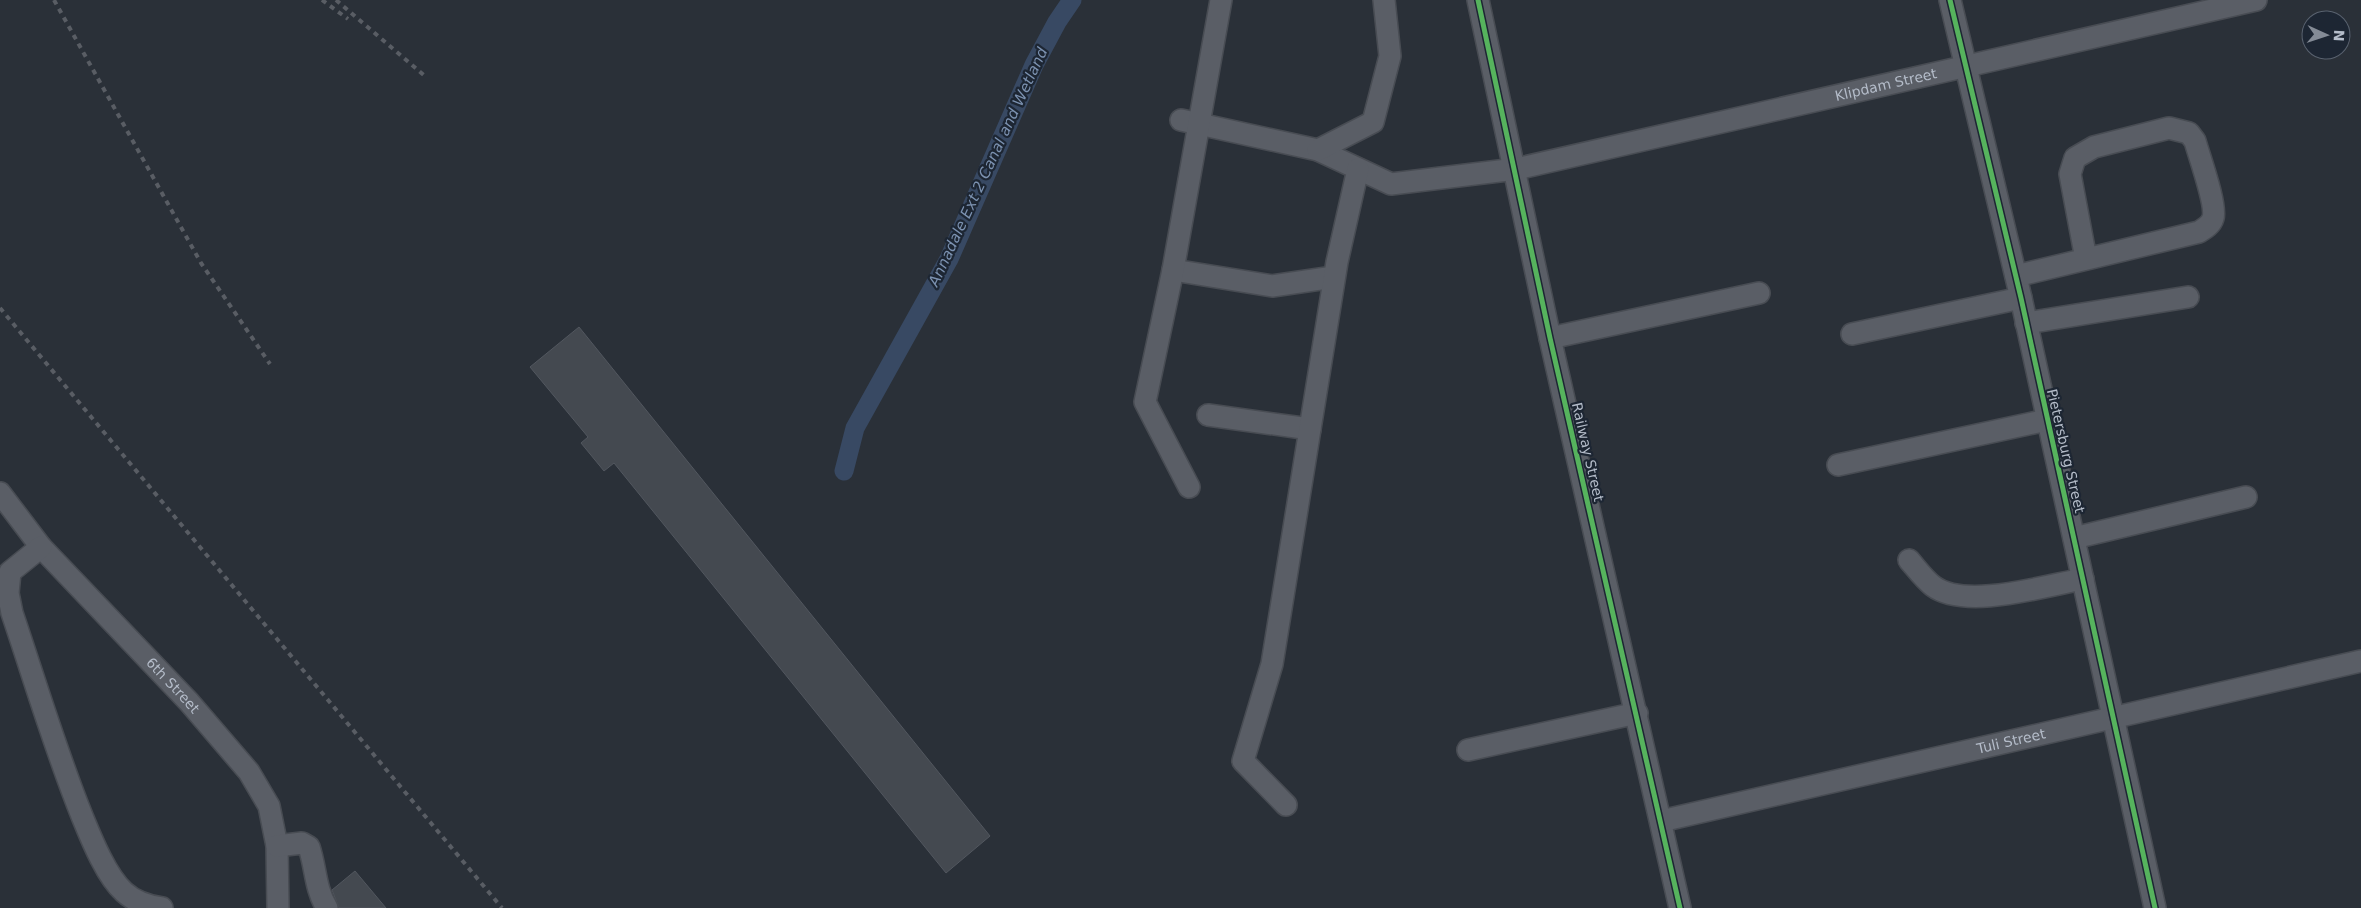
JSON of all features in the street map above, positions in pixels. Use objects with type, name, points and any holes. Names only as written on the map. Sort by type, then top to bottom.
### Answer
[{"type":"street","points":[[1189,487],[1145,402],[1174,270],[1190,122],[1221,0]]},
{"type":"street","points":[[1318,150],[1374,122],[1390,56],[1384,0]]},
{"type":"street","name":"Railway Street","points":[[1478,0],[1516,169],[1550,338],[1680,908]]},
{"type":"street","name":"Pietersburg Street","points":[[1950,0],[1964,67],[2021,298],[2155,908]]},
{"type":"street","name":"Klipdam Street","points":[[1190,122],[1318,150],[1391,184],[1516,169],[2256,0]]},
{"type":"street","points":[[2016,276],[2199,232],[2208,226],[2214,218],[2212,199],[2195,141],[2188,133],[2169,128],[2094,146],[2076,158],[2070,174],[2086,259]]},
{"type":"street","points":[[1286,805],[1243,762],[1272,664],[1334,277],[1358,168]]},
{"type":"street","points":[[1174,270],[1272,286],[1334,277]]},
{"type":"street","points":[[1550,338],[1759,293]]},
{"type":"street","points":[[2026,323],[2188,297]]},
{"type":"street","points":[[1852,334],[2021,298]]},
{"type":"street","points":[[1208,415],[1310,429]]},
{"type":"street","points":[[1838,464],[2048,420]]},
{"type":"street","name":"6th Street","points":[[0,493],[41,546],[189,702],[249,772],[269,806],[277,846],[278,908]]},
{"type":"street","points":[[2074,538],[2246,497]]},
{"type":"street","points":[[41,546],[10,572],[8,592],[12,613],[64,771],[95,849],[122,891],[147,906],[162,908]]},
{"type":"street","points":[[1909,560],[1932,585],[1960,596],[1980,597],[2083,578]]},
{"type":"street","name":"Tuli Street","points":[[1661,821],[2361,661]]},
{"type":"street","points":[[1468,750],[1637,713]]},
{"type":"street","points":[[277,846],[302,843],[309,847],[314,860],[318,895],[327,908]]},
{"type":"building","points":[[579,327],[990,836],[946,873],[614,463],[604,471],[581,443],[588,437],[530,367]]},
{"type":"building","points":[[355,871],[386,908],[339,908],[332,890]]},
{"type":"waterway","name":"Annadale Ext 2 Canal and Wetland","points":[[844,471],[855,428],[949,259],[1034,65],[1057,22],[1072,0]]},
{"type":"railway","points":[[54,0],[201,263],[270,364]]},
{"type":"railway","points":[[322,0],[348,19]]},
{"type":"railway","points":[[336,0],[426,77]]},
{"type":"railway","points":[[0,308],[502,908]]},
{"type":"cycle path","points":[[1478,0],[1550,338],[1680,908]]},
{"type":"cycle path","points":[[1950,0],[2021,298],[2155,908]]}]
